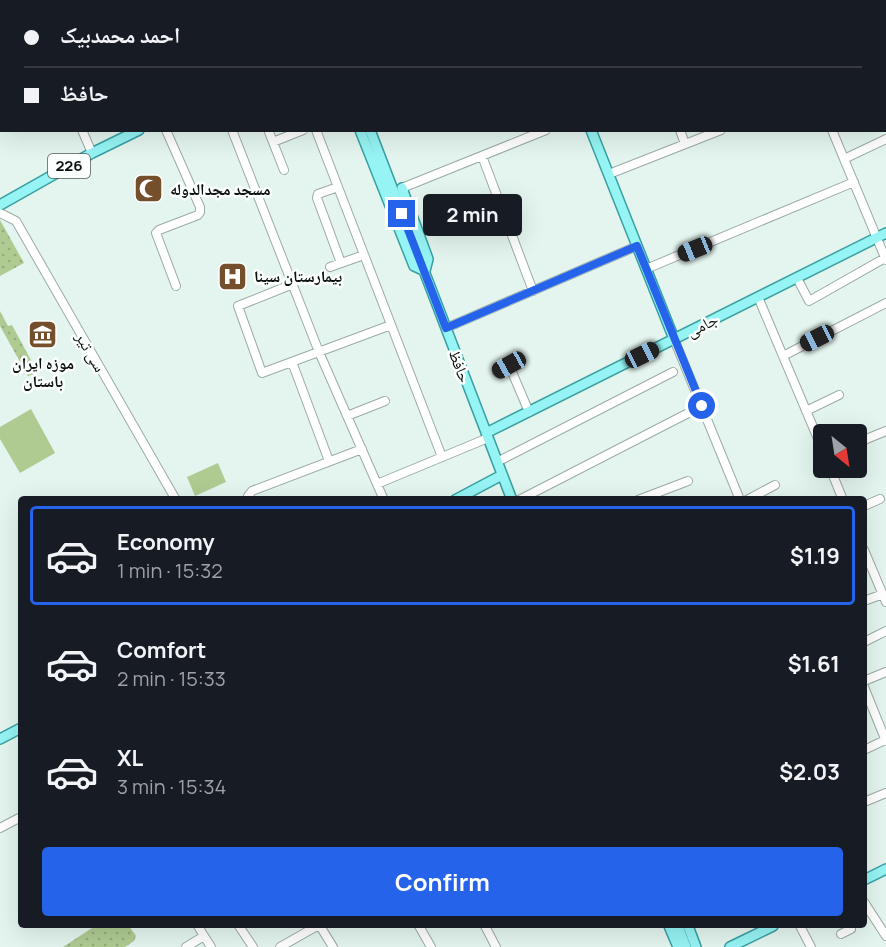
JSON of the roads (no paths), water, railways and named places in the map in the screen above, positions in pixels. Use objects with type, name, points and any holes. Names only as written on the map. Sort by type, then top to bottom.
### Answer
[{"type":"main road","name":"226","points":[[0,205],[92,153],[135,132]]},
{"type":"main road","points":[[361,132],[414,266],[425,271],[428,260],[402,188]]},
{"type":"main road","name":"حافظ","points":[[371,132],[510,496]]},
{"type":"main road","points":[[592,132],[674,339]]},
{"type":"main road","name":"جامی","points":[[487,436],[529,412],[881,235]]},
{"type":"main road","points":[[463,496],[502,475]]},
{"type":"main road","points":[[0,740],[18,730]]},
{"type":"main road","points":[[867,878],[886,869]]},
{"type":"main road","points":[[670,928],[678,947]]},
{"type":"main road","points":[[679,928],[686,947]]},
{"type":"main road","points":[[689,928],[696,947]]},
{"type":"main road","points":[[730,947],[769,928]]},
{"type":"street","points":[[83,132],[92,153]]},
{"type":"street","points":[[167,132],[201,212],[156,233],[176,286]]},
{"type":"street","points":[[233,132],[319,352],[382,496]]},
{"type":"street","points":[[269,132],[284,170]]},
{"type":"street","points":[[273,142],[298,132]]},
{"type":"street","points":[[317,132],[442,457]]},
{"type":"street","points":[[402,188],[541,132]]},
{"type":"street","points":[[681,132],[685,144]]},
{"type":"street","points":[[609,174],[715,132]]},
{"type":"street","points":[[797,278],[810,301],[885,259],[881,235],[854,183],[833,132]]},
{"type":"street","points":[[844,159],[886,139]]},
{"type":"street","points":[[482,156],[533,291]]},
{"type":"street","points":[[646,268],[854,183]]},
{"type":"street","points":[[338,187],[318,194],[316,198],[341,263]]},
{"type":"street","name":"سی تیر","points":[[0,213],[16,221],[174,496]]},
{"type":"street","points":[[446,328],[637,246]]},
{"type":"street","points":[[330,267],[364,255]]},
{"type":"street","points":[[292,284],[238,306],[262,373],[391,325]]},
{"type":"street","points":[[758,297],[813,427]]},
{"type":"street","points":[[783,356],[886,303]]},
{"type":"street","points":[[674,339],[738,496]]},
{"type":"street","points":[[497,372],[519,359]]},
{"type":"street","points":[[292,362],[330,461]]},
{"type":"street","points":[[509,365],[529,412]]},
{"type":"street","points":[[497,462],[673,372]]},
{"type":"street","points":[[806,411],[839,395]]},
{"type":"street","points":[[347,416],[385,401]]},
{"type":"street","points":[[527,496],[702,406]]},
{"type":"street","points":[[867,439],[886,431]]},
{"type":"street","points":[[377,483],[487,436]]},
{"type":"street","points":[[248,496],[252,491],[362,449]]},
{"type":"street","points":[[835,478],[842,496]]},
{"type":"street","points":[[648,496],[688,481]]},
{"type":"street","points":[[755,496],[776,485]]},
{"type":"street","points":[[867,505],[880,499]]},
{"type":"street","points":[[867,565],[877,580],[884,598],[867,601]]},
{"type":"street","points":[[877,580],[886,576]]},
{"type":"street","points":[[867,640],[886,631]]},
{"type":"street","points":[[867,680],[886,672]]},
{"type":"street","points":[[867,693],[882,721],[886,741],[867,749]]},
{"type":"street","points":[[867,801],[886,793]]},
{"type":"street","points":[[0,828],[18,819]]},
{"type":"street","points":[[867,906],[885,933]]},
{"type":"street","points":[[199,928],[211,947]]},
{"type":"street","points":[[240,928],[253,947]]},
{"type":"street","points":[[280,947],[315,928]]},
{"type":"street","points":[[320,928],[333,947]]},
{"type":"street","points":[[420,928],[431,947]]},
{"type":"street","points":[[486,928],[496,947]]},
{"type":"street","points":[[801,928],[811,947]]},
{"type":"street","points":[[841,934],[851,928]]},
{"type":"street","points":[[186,947],[204,936]]},
{"type":"place","name":"مسجد مجدالدوله","points":[[149,189]]},
{"type":"place","name":"بیمارستان سینا","points":[[233,276]]},
{"type":"place","name":"موزه ایران باستان","points":[[43,335]]}]
